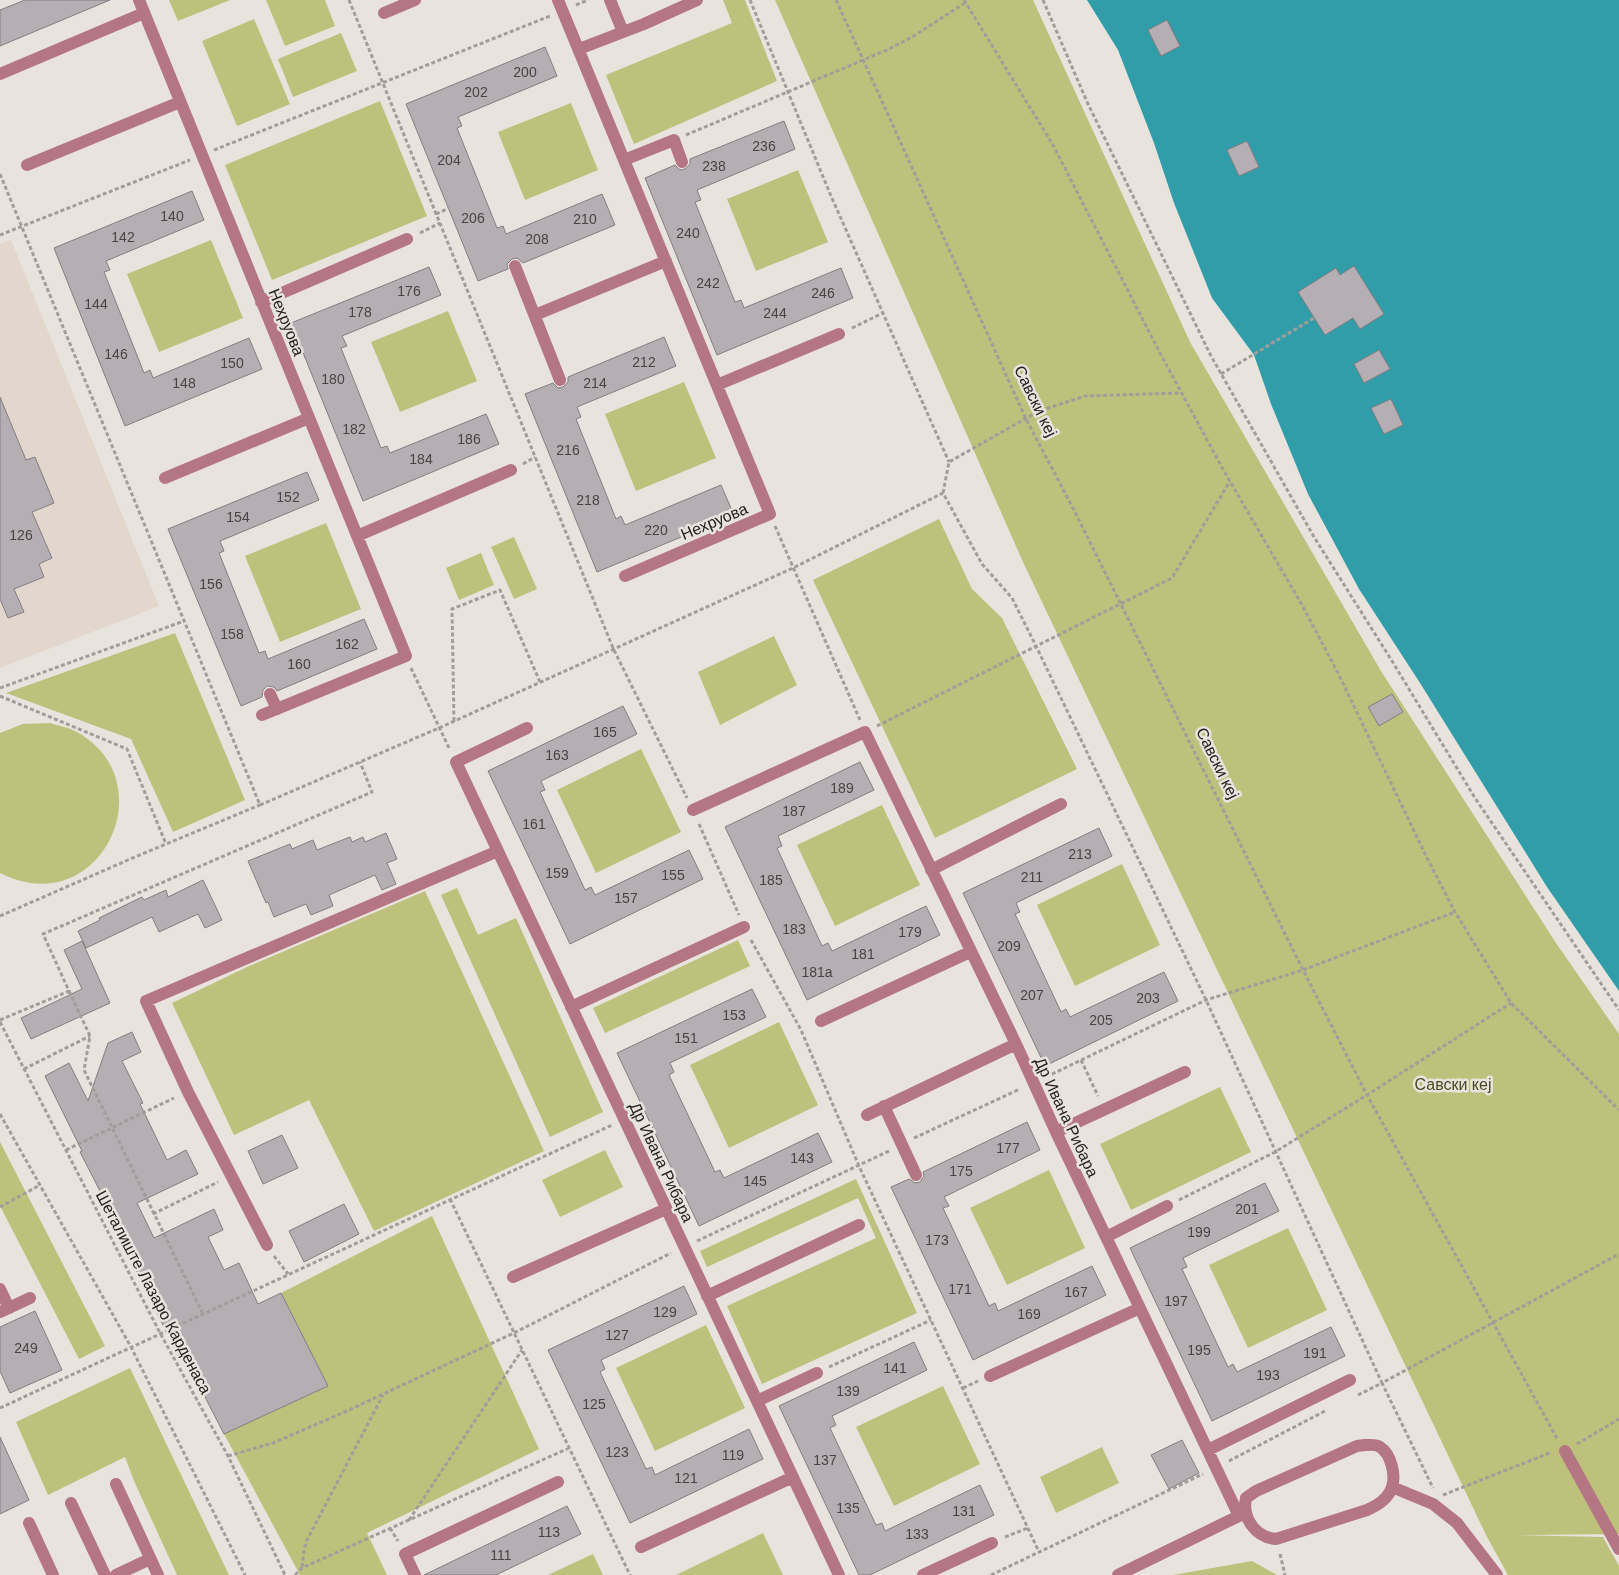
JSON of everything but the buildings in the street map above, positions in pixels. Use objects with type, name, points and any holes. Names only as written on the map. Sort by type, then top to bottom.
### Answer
[{"type":"street","name":"Нехруова","points":[[139,0],[406,656]]},
{"type":"street","points":[[384,13],[415,0]]},
{"type":"street","points":[[610,0],[623,32]]},
{"type":"street","points":[[579,49],[697,0]]},
{"type":"street","name":"Нехруова","points":[[561,5],[770,514],[625,576]]},
{"type":"street","points":[[0,74],[144,13]]},
{"type":"street","points":[[27,166],[180,102]]},
{"type":"street","points":[[624,160],[674,140],[682,162]]},
{"type":"street","points":[[261,302],[407,239]]},
{"type":"street","points":[[535,315],[666,261]]},
{"type":"street","points":[[515,266],[560,380]]},
{"type":"street","points":[[717,385],[839,334]]},
{"type":"street","points":[[165,478],[309,418]]},
{"type":"street","points":[[357,536],[510,470]]},
{"type":"street","points":[[262,715],[406,656]]},
{"type":"street","points":[[270,694],[277,709]]},
{"type":"street","points":[[456,762],[527,728]]},
{"type":"street","points":[[693,810],[865,732]]},
{"type":"street","name":"Др Ивана Рибара","points":[[865,732],[1016,1044],[1208,1450],[1242,1514],[1256,1531],[1269,1538],[1276,1539]]},
{"type":"street","name":"Др Ивана Рибара","points":[[456,762],[839,1575]]},
{"type":"street","points":[[931,870],[1061,804]]},
{"type":"street","points":[[267,1245],[188,1092],[146,1001],[498,851]]},
{"type":"street","points":[[571,1007],[744,926]]},
{"type":"street","points":[[821,1021],[970,952]]},
{"type":"street","points":[[867,1115],[1016,1044]]},
{"type":"street","points":[[1056,1132],[1185,1072]]},
{"type":"street","points":[[884,1106],[916,1175]]},
{"type":"street","points":[[1106,1237],[1167,1206]]},
{"type":"street","points":[[513,1277],[666,1210]]},
{"type":"street","points":[[707,1296],[859,1225]]},
{"type":"street","points":[[0,1289],[5,1310],[30,1298]]},
{"type":"street","points":[[990,1376],[1140,1308]]},
{"type":"street","points":[[757,1401],[817,1372]]},
{"type":"street","points":[[1208,1450],[1350,1380]]},
{"type":"street","points":[[1118,1575],[1242,1514],[1246,1498],[1256,1491],[1357,1446],[1378,1446],[1386,1452],[1394,1475],[1392,1487],[1381,1503],[1367,1510],[1276,1539]]},
{"type":"street","points":[[1565,1451],[1619,1549]]},
{"type":"street","points":[[641,1547],[793,1477]]},
{"type":"street","points":[[415,1575],[405,1554],[558,1482]]},
{"type":"street","points":[[116,1484],[158,1575]]},
{"type":"street","points":[[1392,1487],[1433,1504],[1457,1523],[1497,1575]]},
{"type":"street","points":[[71,1503],[105,1575]]},
{"type":"street","points":[[29,1523],[53,1575]]},
{"type":"street","points":[[923,1575],[992,1543]]},
{"type":"street","points":[[116,1575],[150,1559]]},
{"type":"path","points":[[349,0],[613,648],[693,810],[744,926],[801,1030],[859,1166],[1039,1552]]},
{"type":"path","points":[[750,0],[830,196],[949,462],[943,492],[982,564],[1012,598],[1036,646],[1206,1000],[1382,1383],[1619,1254]]},
{"type":"path","name":"Савски кеј","points":[[836,0],[862,61],[1026,419],[1075,512],[1367,1095],[1565,1451]]},
{"type":"path","points":[[1043,0],[1088,104],[1221,374],[1314,537],[1475,798],[1619,1010]]},
{"type":"path","points":[[674,140],[862,61],[912,37],[964,1],[1053,145],[1181,393],[1302,605],[1455,912],[1511,1003],[1619,1110]]},
{"type":"path","points":[[0,235],[383,82],[561,5]]},
{"type":"path","points":[[0,174],[260,805]]},
{"type":"path","points":[[436,214],[448,208]]},
{"type":"path","points":[[407,239],[440,224]]},
{"type":"path","points":[[839,334],[883,313]]},
{"type":"path","points":[[1221,374],[1314,318]]},
{"type":"path","points":[[949,462],[1038,411],[1085,396],[1181,393]]},
{"type":"path","points":[[770,514],[865,732],[1172,578],[1230,481]]},
{"type":"path","points":[[0,916],[439,728],[793,568],[943,492]]},
{"type":"path","points":[[454,721],[452,609],[500,590],[540,682]]},
{"type":"path","points":[[0,688],[184,621]]},
{"type":"path","points":[[406,656],[456,762]]},
{"type":"path","points":[[0,696],[127,749],[166,844]]},
{"type":"path","points":[[203,1314],[84,1070],[90,1036],[44,934],[372,792],[360,762]]},
{"type":"path","points":[[228,1456],[273,1443],[514,1333],[684,1247],[859,1166],[1206,1000],[1303,970],[1455,912]]},
{"type":"path","points":[[0,1021],[69,991]]},
{"type":"path","points":[[1167,1206],[1275,1152],[1511,1003]]},
{"type":"path","name":"Шеталиште Лазаро Карденаса","points":[[0,1021],[160,1333],[228,1456],[285,1575]]},
{"type":"path","points":[[24,1069],[90,1036]]},
{"type":"path","points":[[1081,1060],[1105,1110]]},
{"type":"path","points":[[66,1150],[188,1092]]},
{"type":"path","points":[[0,1114],[131,1347],[245,1575]]},
{"type":"path","points":[[0,1408],[624,1119]]},
{"type":"path","points":[[153,1214],[231,1176]]},
{"type":"path","points":[[0,1207],[40,1186]]},
{"type":"path","points":[[450,1199],[630,1575]]},
{"type":"path","points":[[267,1245],[288,1274]]},
{"type":"path","points":[[817,1372],[931,1320]]},
{"type":"path","points":[[408,1520],[522,1350]]},
{"type":"path","points":[[302,1568],[306,1542],[383,1394]]},
{"type":"path","points":[[1565,1451],[1619,1419]]},
{"type":"path","points":[[295,1575],[302,1568],[569,1448]]},
{"type":"path","points":[[992,1543],[1028,1528]]},
{"type":"path","points":[[1276,1539],[1285,1575]]},
{"type":"shaded area","points":[[11,240],[159,606],[0,668],[0,244]]},
{"type":"green space","points":[[169,0],[230,0],[178,21]]},
{"type":"green space","points":[[266,0],[325,0],[335,26],[285,46]]},
{"type":"green space","points":[[723,0],[745,0],[777,81],[634,144],[606,75],[732,23]]},
{"type":"green space","name":"Савски кеј","points":[[775,0],[1033,0],[1190,342],[1381,671],[1556,943],[1619,1034],[1619,1534],[1517,1535],[1603,1537],[1619,1566],[1619,1575],[1508,1575],[1486,1535],[1023,562]]},
{"type":"green space","points":[[254,19],[290,104],[237,126],[202,41]]},
{"type":"green space","points":[[341,33],[357,71],[293,97],[278,59]]},
{"type":"green space","points":[[380,101],[427,216],[272,280],[225,165]]},
{"type":"green space","points":[[571,103],[598,170],[525,200],[498,132]]},
{"type":"green space","points":[[798,170],[828,242],[756,271],[727,199]]},
{"type":"green space","points":[[211,240],[243,318],[159,352],[127,274]]},
{"type":"green space","points":[[448,311],[477,381],[400,412],[371,342]]},
{"type":"green space","points":[[684,382],[716,458],[636,491],[605,414]]},
{"type":"green space","points":[[939,519],[972,589],[1002,618],[1077,769],[935,838],[813,580]]},
{"type":"green space","points":[[326,523],[361,609],[280,642],[245,556]]},
{"type":"green space","points":[[514,537],[537,589],[514,599],[491,547]]},
{"type":"green space","points":[[481,553],[494,585],[459,600],[446,568]]},
{"type":"green space","points":[[175,633],[245,800],[173,832],[131,739],[6,693]]},
{"type":"green space","points":[[774,636],[797,685],[720,725],[698,672]]},
{"type":"green space","points":[[50,723],[75,731],[103,753],[117,781],[119,811],[110,840],[92,863],[67,879],[36,884],[0,873],[0,733],[23,724]]},
{"type":"green space","points":[[641,749],[681,832],[596,873],[557,790]]},
{"type":"green space","points":[[882,805],[920,885],[835,926],[797,845]]},
{"type":"green space","points":[[1122,864],[1160,945],[1075,986],[1037,905]]},
{"type":"green space","points":[[457,888],[478,935],[516,918],[603,1112],[550,1137],[441,895]]},
{"type":"green space","points":[[425,891],[544,1151],[374,1231],[309,1100],[234,1135],[172,1003],[247,967]]},
{"type":"green space","points":[[738,940],[750,966],[605,1033],[593,1008]]},
{"type":"green space","points":[[779,1022],[818,1105],[729,1148],[690,1065]]},
{"type":"green space","points":[[1220,1087],[1251,1152],[1131,1210],[1100,1144]]},
{"type":"green space","points":[[0,1142],[105,1346],[79,1359],[0,1206]]},
{"type":"green space","points":[[605,1150],[623,1187],[560,1217],[542,1180]]},
{"type":"green space","points":[[1049,1170],[1085,1248],[1007,1285],[970,1208]]},
{"type":"green space","points":[[856,1179],[917,1313],[762,1384],[727,1306],[876,1238],[858,1198],[707,1267],[700,1251]]},
{"type":"green space","points":[[432,1216],[539,1449],[367,1533],[387,1575],[300,1575],[224,1434],[328,1386],[281,1293]]},
{"type":"green space","points":[[1288,1228],[1327,1310],[1248,1348],[1209,1265]]},
{"type":"green space","points":[[706,1325],[745,1408],[655,1451],[616,1368]]},
{"type":"green space","points":[[130,1368],[229,1575],[177,1575],[125,1457],[48,1495],[16,1422]]},
{"type":"green space","points":[[943,1386],[980,1464],[894,1506],[856,1427]]},
{"type":"green space","points":[[1102,1447],[1119,1483],[1056,1513],[1040,1477]]},
{"type":"green space","points":[[763,1533],[783,1575],[676,1575]]},
{"type":"green space","points":[[593,1554],[603,1575],[548,1575]]},
{"type":"green space","points":[[1252,1561],[1277,1575],[1173,1575]]},
{"type":"water","points":[[1087,0],[1619,0],[1619,991],[1547,887],[1359,589],[1308,494],[1271,404],[1254,355],[1212,298],[1174,203],[1154,143],[1118,50]]}]
